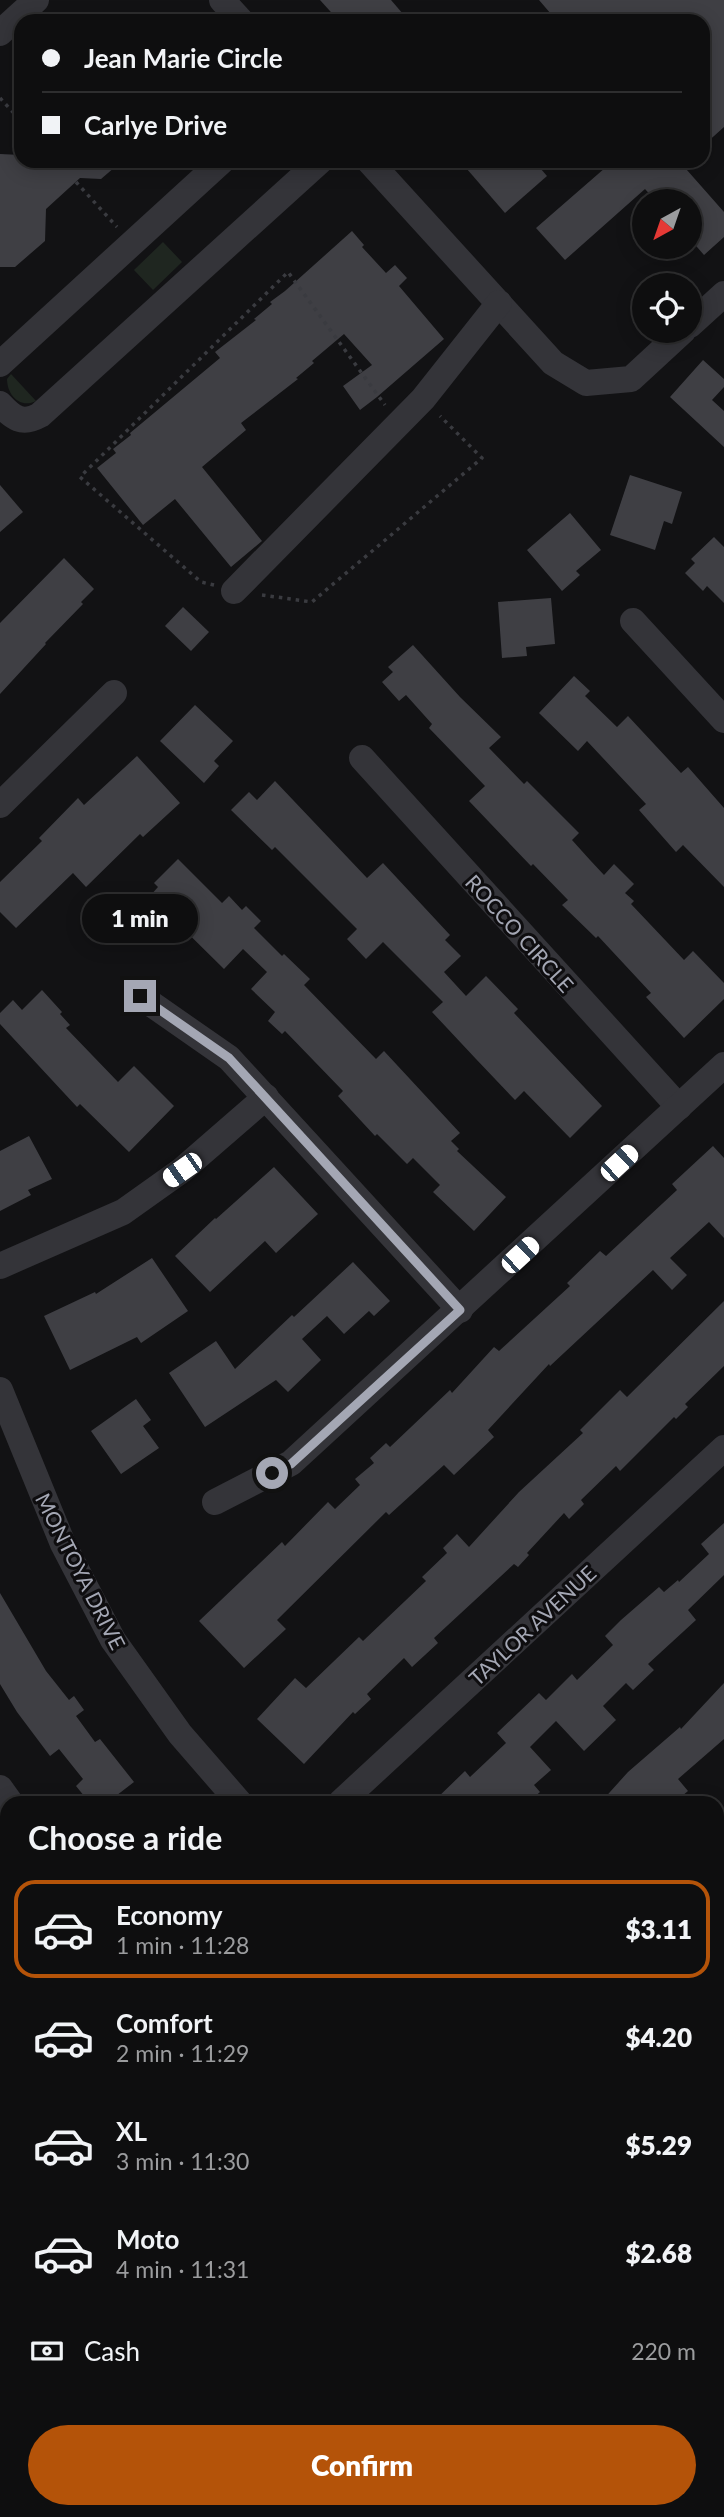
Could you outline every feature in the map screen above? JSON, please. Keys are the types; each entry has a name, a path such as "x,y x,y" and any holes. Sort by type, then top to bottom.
{"street":[{"path":"21,14 36,0"},
{"path":"222,0 235,14"},
{"path":"0,33 14,20"},
{"path":"0,364 214,168"},
{"path":"0,404 9,414 23,420 30,421 40,415 312,168"},
{"path":"375,168 553,363 586,383 631,379 670,343"},
{"path":"702,314 724,294"},
{"path":"233,591 423,399 499,303"},
{"path":"634,621 724,720"},
{"path":"0,805 114,692"},
{"name":"ROCCO CIRCLE","path":"362,758 679,1107"},
{"path":"140,996 229,1058 460,1310"},
{"path":"215,1503 291,1464 724,1065"},
{"path":"0,1266 123,1212 182,1170 266,1097"},
{"name":"MONTOYA DRIVE","path":"0,1390 63,1544 113,1640 180,1734 234,1796"},
{"name":"TAYLOR AVENUE","path":"347,1796 724,1448"}],"path":[{"path":"0,98 14,113"},
{"path":"76,182 132,243"},
{"path":"399,424 288,272 80,477 201,582 233,591 312,602 482,458 423,399"}],"shaded area":[{"path":"163,242 182,262 153,290 134,270"},
{"path":"11,374 36,401 20,402 12,395 7,379"}],"building":[{"path":"320,0 391,0 403,14 333,14"},
{"path":"539,0 724,0 724,127 710,140 710,14 551,14"},
{"path":"0,154 14,155 14,168 114,168 101,179 80,178 46,209 45,241 15,267 0,267"},
{"path":"466,168 540,168 547,176 505,213"},
{"path":"605,168 685,168 724,212 724,237 704,255 702,189 632,189 632,201 565,260 536,228"},
{"path":"352,231 364,245 362,247 386,273 395,265 407,278 399,286 444,339 360,410 343,386 372,365 344,334 312,361 314,363 296,378 298,379 241,423 246,430 202,467 262,541 231,567 175,499 143,525 97,468 116,453 113,449 131,435 130,433 220,358 215,352 256,320 254,319 272,304 270,302"},
{"path":"703,360 724,379 724,387 712,400 724,411 724,447 670,397"},
{"path":"630,475 682,492 672,524 664,521 655,550 610,535"},
{"path":"0,485 23,512 0,532"},
{"path":"570,513 601,550 576,571 580,575 562,591 527,550"},
{"path":"714,537 724,547 724,603 707,586 703,591 685,573 695,563 691,559"},
{"path":"64,558 94,589 0,694 0,623"},
{"path":"551,598 555,644 526,647 527,656 502,658 498,602"},
{"path":"183,607 209,632 191,651 165,626"},
{"path":"413,645 501,737 489,748 524,784 527,781 579,833 572,840 590,860 604,875 614,864 634,884 625,893 634,901 631,904 684,960 693,951 724,983 724,999 684,1038 646,997 651,993 598,936 596,938 562,905 568,900 533,864 531,866 469,801 485,786 429,728 432,724 406,695 399,701 382,682 393,672 388,667"},
{"path":"574,676 590,691 585,696 617,727 628,716 681,773 688,767 724,808 724,887 683,845 676,852 639,810 646,804 587,741 578,751 539,713"},
{"path":"195,705 233,741 214,761 219,766 204,783 160,741"},
{"path":"137,756 180,803 143,837 140,834 86,887 73,873 16,928 0,912 0,882 42,841 39,838 78,798 84,805"},
{"path":"275,781 367,878 383,863 450,935 445,940 461,956 444,972 466,996 486,976 518,1009 514,1013 602,1106 570,1138 524,1091 515,1100 432,1012 443,1002 383,942 366,959 347,939 357,929 275,847 272,850 231,810 249,792 257,800"},
{"path":"178,859 222,903 229,896 242,910 246,906 261,921 254,928 310,979 304,985 376,1059 384,1051 460,1133 451,1141 459,1149 457,1151 506,1197 474,1231 433,1192 440,1185 413,1158 407,1164 377,1134 375,1136 338,1096 343,1091 285,1031 282,1034 268,1021 275,1012 251,989 267,972 243,949 224,969 150,896 158,887 154,883"},
{"path":"42,990 62,1012 60,1014 70,1025 66,1028 118,1082 134,1066 174,1106 129,1152 80,1104 77,1107 0,1024 0,1013 13,1000 22,1010"},
{"path":"29,1136 52,1179 28,1190 31,1195 0,1211 0,1151"},
{"path":"713,1146 724,1158 724,1238 709,1222 670,1258 687,1275 672,1290 653,1270 550,1366 549,1364 488,1430 494,1437 454,1475 444,1465 389,1515 386,1512 277,1620 286,1629 244,1668 199,1621 282,1542 285,1546 328,1502 335,1509 360,1485 355,1479 374,1463 370,1458 386,1443 390,1447 450,1390 452,1393 494,1347 499,1351 570,1286 567,1283 600,1251 606,1256 677,1190 672,1184"},
{"path":"274,1167 318,1214 276,1253 265,1241 210,1292 175,1256"},
{"path":"152,1258 188,1311 141,1343 137,1337 70,1370 44,1316 95,1292 96,1294"},
{"path":"353,1262 390,1301 374,1316 369,1311 344,1334 327,1316 302,1339 321,1360 288,1392 276,1380 205,1427 169,1373 216,1341 235,1369"},
{"path":"724,1301 724,1366 685,1404 688,1407 676,1419 674,1417 620,1471 616,1466 581,1500 584,1504 569,1519 564,1513 527,1553 529,1555 518,1567 514,1564 434,1638 438,1643 412,1667 404,1658 367,1694 371,1699 355,1714 353,1712 304,1764 257,1719 295,1678 306,1688 359,1637 363,1641 426,1581 422,1577 447,1553 443,1548 457,1534 469,1547 519,1492 583,1433 580,1430 620,1390 627,1397"},
{"path":"136,1399 151,1420 143,1426 159,1448 121,1474 91,1431"},
{"path":"724,1523 724,1575 688,1610 696,1620 648,1664 654,1670 633,1690 626,1683 603,1706 616,1720 584,1751 556,1721 530,1747 551,1770 534,1785 540,1792 536,1796 439,1796 465,1771 470,1777 506,1743 497,1733 539,1693 546,1700 572,1674 577,1680 613,1645 605,1636 621,1620 659,1587 664,1592 678,1580 679,1582 709,1554 701,1544"},
{"path":"0,1593 46,1671 69,1700 74,1696 84,1710 76,1716 95,1742 100,1739 134,1782 116,1796 84,1796 76,1786 83,1779 59,1749 50,1756 0,1684"},
{"path":"724,1683 724,1739 678,1779 688,1791 682,1796 606,1796 628,1772 680,1727 681,1729"}],"route":[{"path":"140,996 229,1058 460,1310 291,1464 272,1473"}]}
